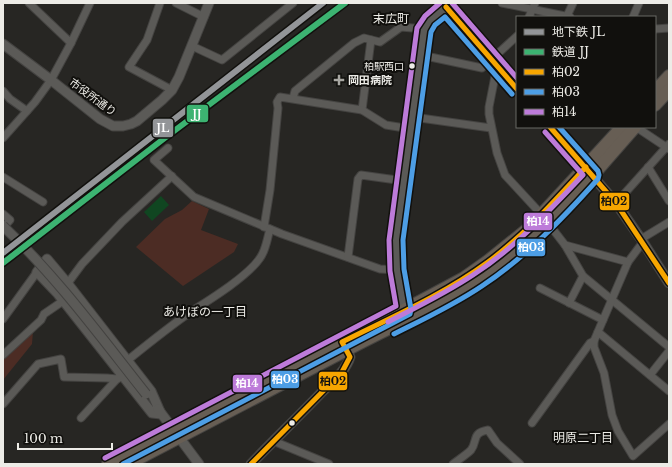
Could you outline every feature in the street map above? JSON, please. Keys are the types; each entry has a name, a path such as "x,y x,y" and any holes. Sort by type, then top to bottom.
{"highway":[{"path":"656,90 669,76"},
{"path":"656,104 669,90"},
{"path":"589,171 621,128"},
{"path":"128,464 177,434 406,315 464,278 545,219 589,171 635,128"},
{"path":"108,464 177,434"}],"street":[{"path":"29,3 71,42"},
{"path":"3,138 27,111 51,80 90,3"},
{"path":"160,3 147,40 129,67 172,90"},
{"path":"176,3 204,17"},
{"name":"市役所通り","path":"3,44 51,80 100,120 113,126 123,126 136,121 172,90 179,77 209,3"},
{"path":"192,46 222,60 293,3"},
{"path":"502,3 534,6 566,16"},
{"path":"569,16 573,3"},
{"path":"633,16 639,3"},
{"path":"406,315 397,270 396,240 412,129 424,29 430,20 448,5 494,63 516,88"},
{"path":"529,16 534,6"},
{"path":"293,98 295,91 354,43 364,38 380,42 401,27 424,29"},
{"path":"656,29 669,28"},
{"path":"421,55 482,68 494,63 516,37"},
{"path":"362,110 371,40"},
{"path":"494,63 489,107 491,128 497,153 505,175 545,219 566,245 583,276 669,347"},
{"path":"3,91 10,99 27,111"},
{"path":"128,360 170,327 250,269 260,259 264,252 267,228 278,108 277,102 280,97 362,110 386,125 412,129"},
{"path":"413,117 491,128"},
{"path":"551,128 616,203 669,283"},
{"path":"616,203 668,147 638,128"},
{"path":"168,148 151,158 194,196 267,228 380,268 397,270"},
{"path":"648,167 669,201"},
{"path":"348,257 358,179 360,175 404,180"},
{"path":"3,354 41,320 44,314 60,298 82,264 122,222 172,176"},
{"path":"3,178 43,202"},
{"path":"3,214 10,220 3,227 31,254 68,294 200,464"},
{"path":"669,222 642,241 628,262 594,341 594,347 604,373 612,415 618,431 633,456 669,424"},
{"path":"566,245 628,262"},
{"path":"3,319 47,259 152,391 161,414"},
{"path":"37,272 60,298 120,378 152,413 161,414"},
{"path":"569,303 583,276"},
{"path":"540,288 603,320"},
{"path":"598,332 669,391"},
{"path":"532,423 590,343 594,341"},
{"path":"251,464 338,375 350,356 345,346"},
{"path":"650,375 669,351"},
{"path":"3,404 38,364 62,359 64,377 120,378"},
{"path":"81,418 120,378"},
{"path":"453,464 471,449 475,437 482,431 488,430 497,443 520,464"},
{"path":"276,439 278,443 329,464"}],"shaded area":[{"path":"161,196 169,205 152,221 144,212"},
{"path":"192,201 209,209 201,230 238,244 234,252 183,286 136,247 165,219 182,210"},
{"path":"33,331 32,344 3,380 3,359"}],"metro line":[{"name":"JL","path":"3,253 323,3"}],"rail line":[{"name":"JJ","path":"3,263 166,137 345,3"}],"transit line":[{"name":"柏14","path":"105,458 396,306 390,271 389,240 417,28 425,16 440,3"},
{"name":"柏14","path":"452,3 516,77"},
{"name":"柏02","path":"446,7 516,88"},
{"name":"柏03","path":"123,464 410,314 411,309 404,269 403,240 431,32 435,25 445,17 512,94"},
{"name":"柏02","path":"551,128 616,203 669,283"},
{"name":"柏03","path":"394,334 439,312 461,299 514,263 529,250 598,179 598,171 560,128"},
{"name":"柏14","path":"388,322 452,288 503,253 531,228 583,175 545,132"},
{"name":"柏02","path":"251,464 342,372 350,357 342,342 453,285 502,252 527,229 586,167"}],"place":[{"name":"柏駅西口","path":"412,66"},
{"name":"岡田病院","path":"339,80"}],"district":[{"name":"末広町","path":"391,19"},
{"name":"あけぼの一丁目","path":"205,312"},
{"name":"明原二丁目","path":"583,438"}]}
